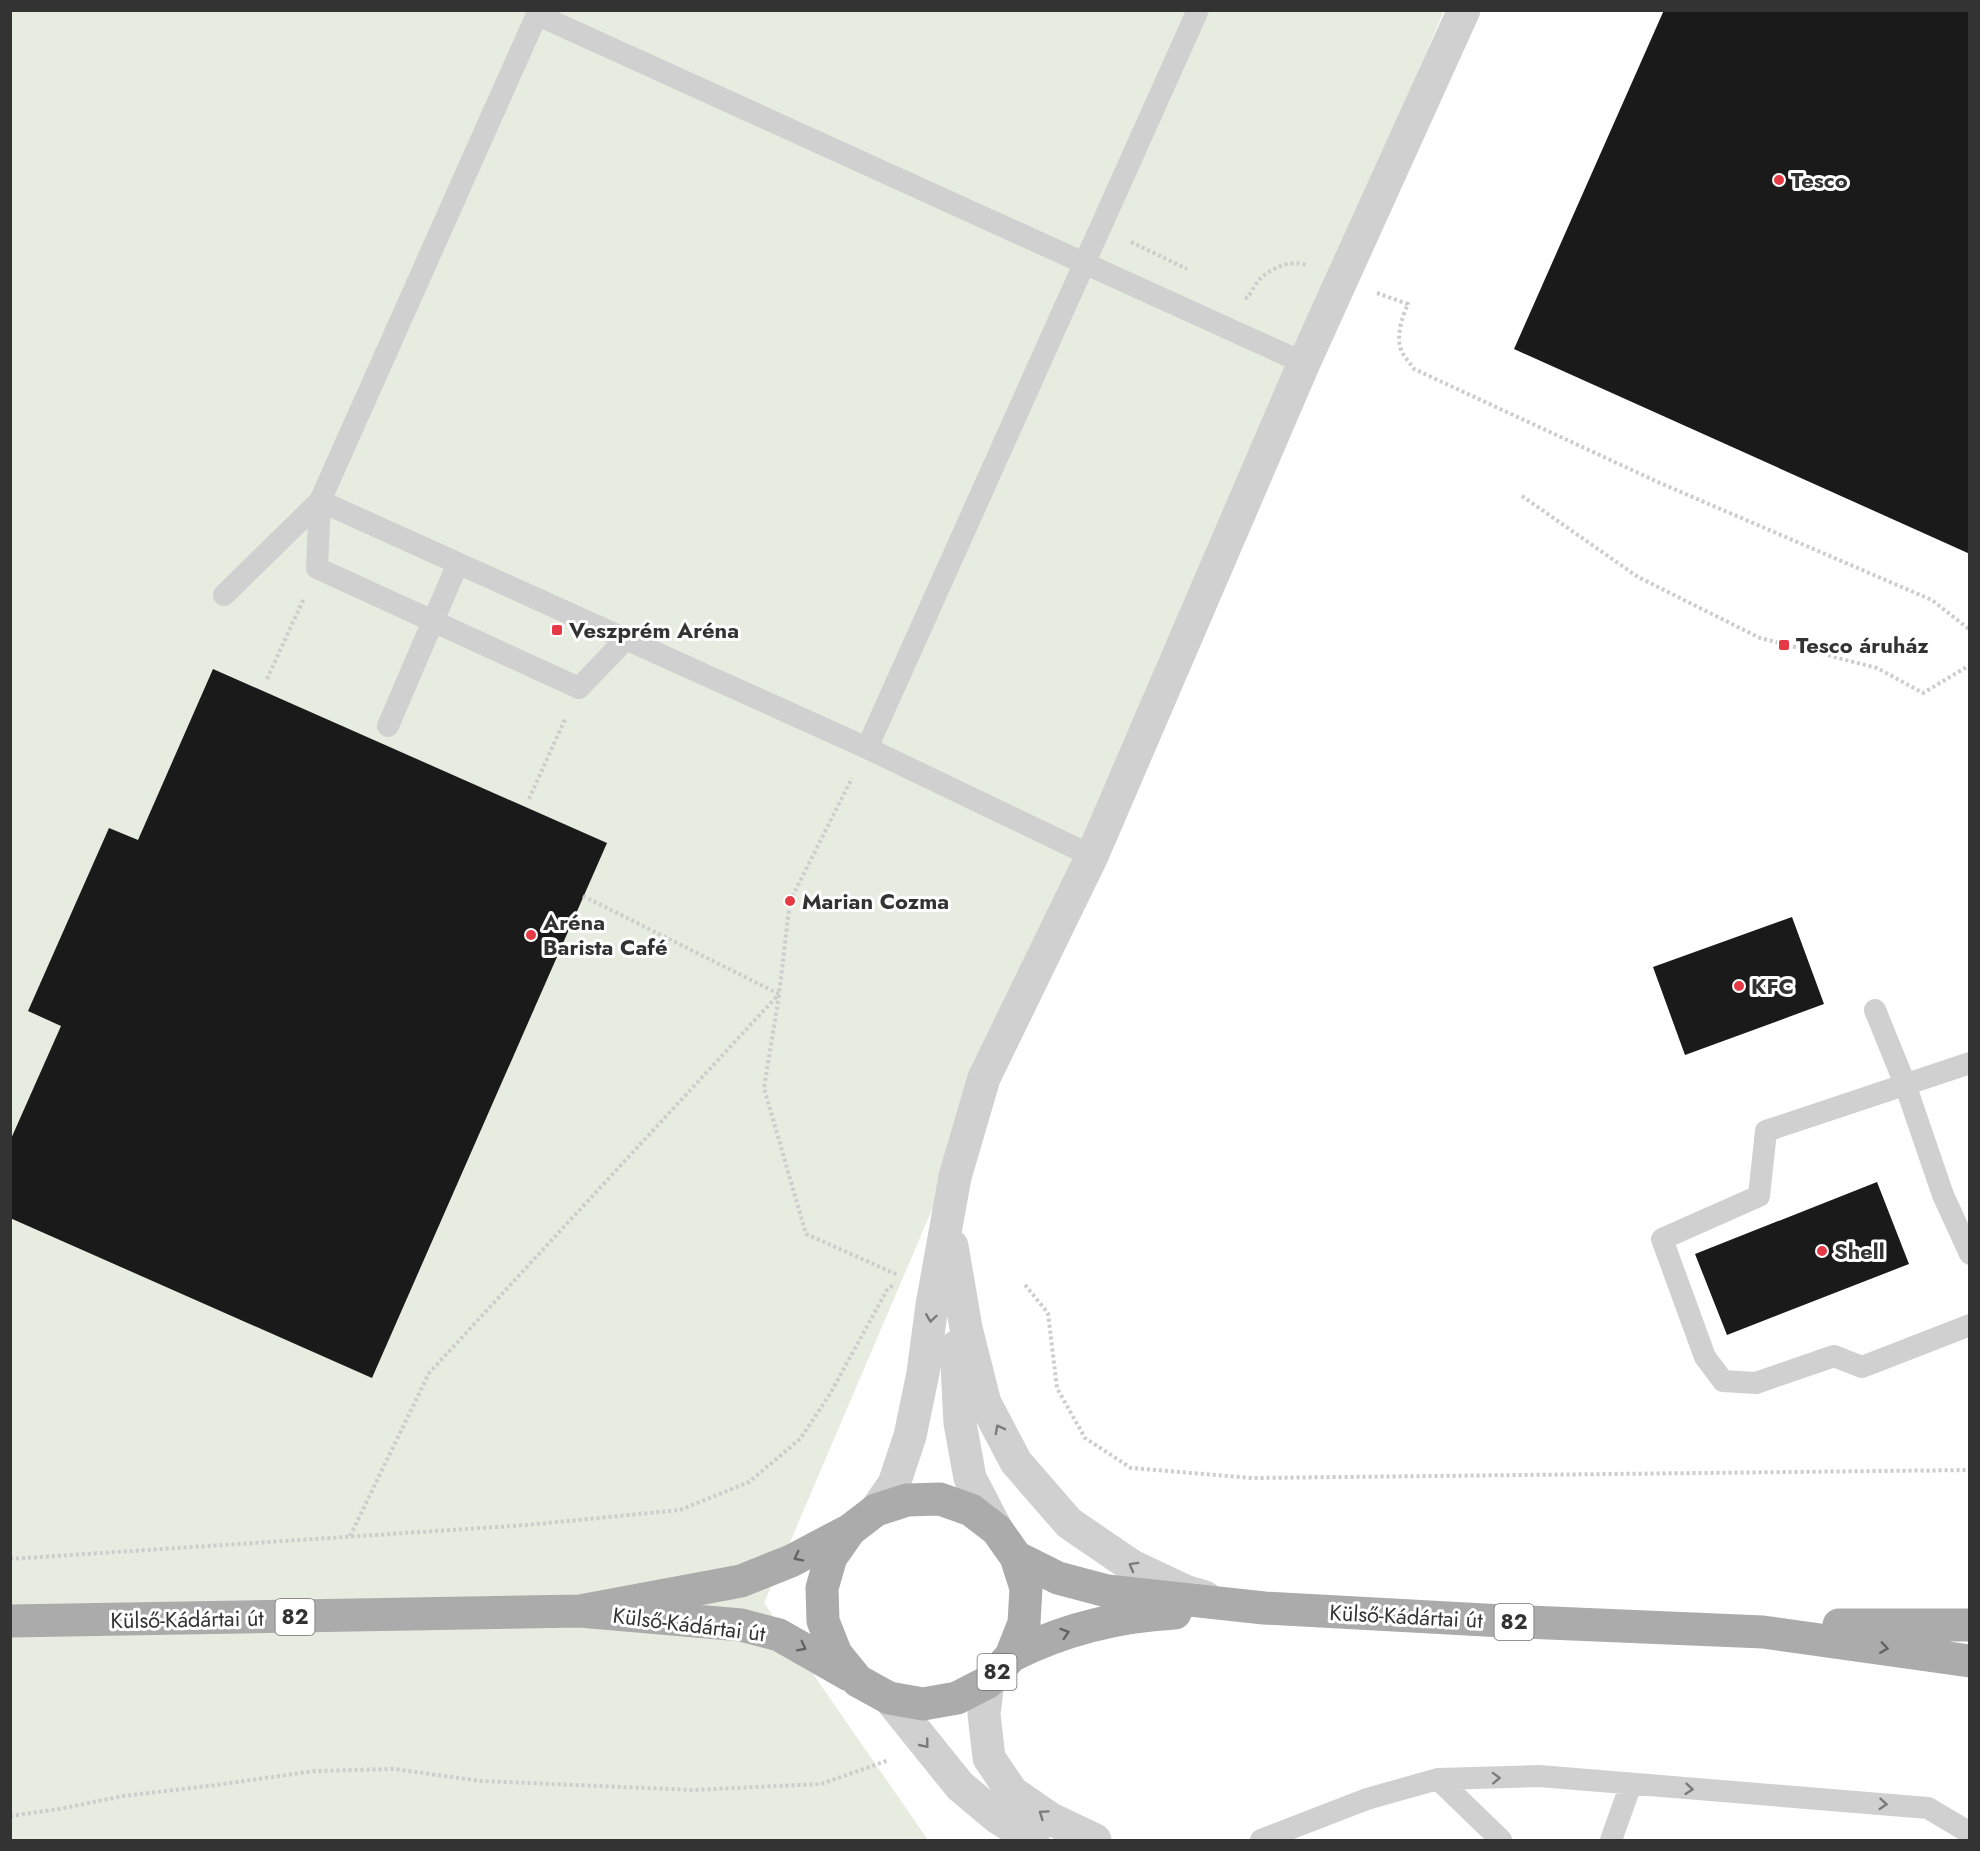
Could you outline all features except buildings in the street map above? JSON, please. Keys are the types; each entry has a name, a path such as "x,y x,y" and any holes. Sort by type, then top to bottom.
{"main road":[{"name":"Külső-Kádártai út","path":"10,1621 580,1611 750,1628 779,1635 889,1698 923,1704 957,1698 988,1682 1011,1656 1024,1623 1026,1588 1016,1557 997,1530 971,1510 940,1499 907,1500 876,1510 850,1530 792,1561 741,1581 580,1611"},
{"name":"Külső-Kádártai út","path":"850,1530 831,1557 822,1588 823,1621 836,1654 858,1681"},
{"name":"Külső-Kádártai út","path":"1016,1557 1058,1578 1107,1591 1264,1608 1763,1632"},
{"name":"Külső-Kádártai út","path":"1011,1656 1039,1642 1074,1630 1145,1614 1264,1608"},
{"name":"82","path":"1763,1632 1808,1625 1970,1625"},
{"name":"82","path":"1763,1632 1970,1660"}],"street":[{"path":"876,1510 894,1484 910,1437 923,1373 932,1305 955,1177 984,1078 1092,856 1304,363 1464,10"},
{"path":"955,1177 952,1246 960,1422 970,1478 997,1530"},
{"path":"952,1246 966,1328 985,1403 1016,1462 1069,1523 1131,1566 1185,1591 1226,1604"},
{"path":"988,1682 984,1714 989,1758 1012,1792 1051,1819 1095,1840"},
{"path":"889,1698 960,1786 998,1817 1033,1840"}],"lane":[{"path":"867,748 1198,10"},
{"path":"626,639 579,688 317,568 320,501 538,13 1304,363"},
{"path":"320,501 867,748 1092,856"},
{"path":"224,595 320,501"},
{"path":"388,726 458,562"},
{"path":"1875,1010 1905,1084 1943,1195 1970,1254"},
{"path":"1970,1063 1766,1131 1759,1196 1662,1239 1705,1357 1723,1381 1756,1383 1834,1356 1862,1367 1970,1325"},
{"path":"1261,1840 1367,1799 1438,1779 1539,1776 1928,1808 1970,1833"},
{"path":"1438,1779 1501,1840"},
{"path":"1611,1840 1630,1784"}],"path":[{"path":"1100,227 1195,273"},
{"path":"1237,293 1247,298 1258,281 1276,268 1297,262 1408,304 1402,316 1399,337 1401,351 1414,369 1660,483 1932,600 1970,630"},
{"path":"1522,496 1638,577 1760,638 1877,668 1923,693 1970,665"},
{"path":"267,679 317,568"},
{"path":"529,798 579,688"},
{"path":"10,1559 527,1525 680,1510 749,1482 800,1439 830,1394 887,1290 901,1276 806,1234 764,1088 779,994 790,902 867,748"},
{"path":"584,896 779,994"},
{"path":"350,1536 429,1373 779,994"},
{"path":"1025,1285 1048,1313 1057,1388 1085,1438 1131,1468 1252,1478 1970,1470"},
{"path":"10,1816 123,1796 315,1771 394,1769 481,1781 693,1790 821,1784 927,1747"}],"shaded area":[{"path":"10,11 1444,11 764,1603 928,1840 11,1840"}],"place":[{"name":"Tesco","path":"1779,180"},
{"name":"Veszprém Aréna","path":"557,630"},
{"name":"Tesco áruház","path":"1784,645"},
{"name":"Marian Cozma","path":"790,901"},
{"name":"Aréna Barista Café","path":"531,935"},
{"name":"KFC","path":"1739,986"},
{"name":"Shell","path":"1822,1251"}]}
